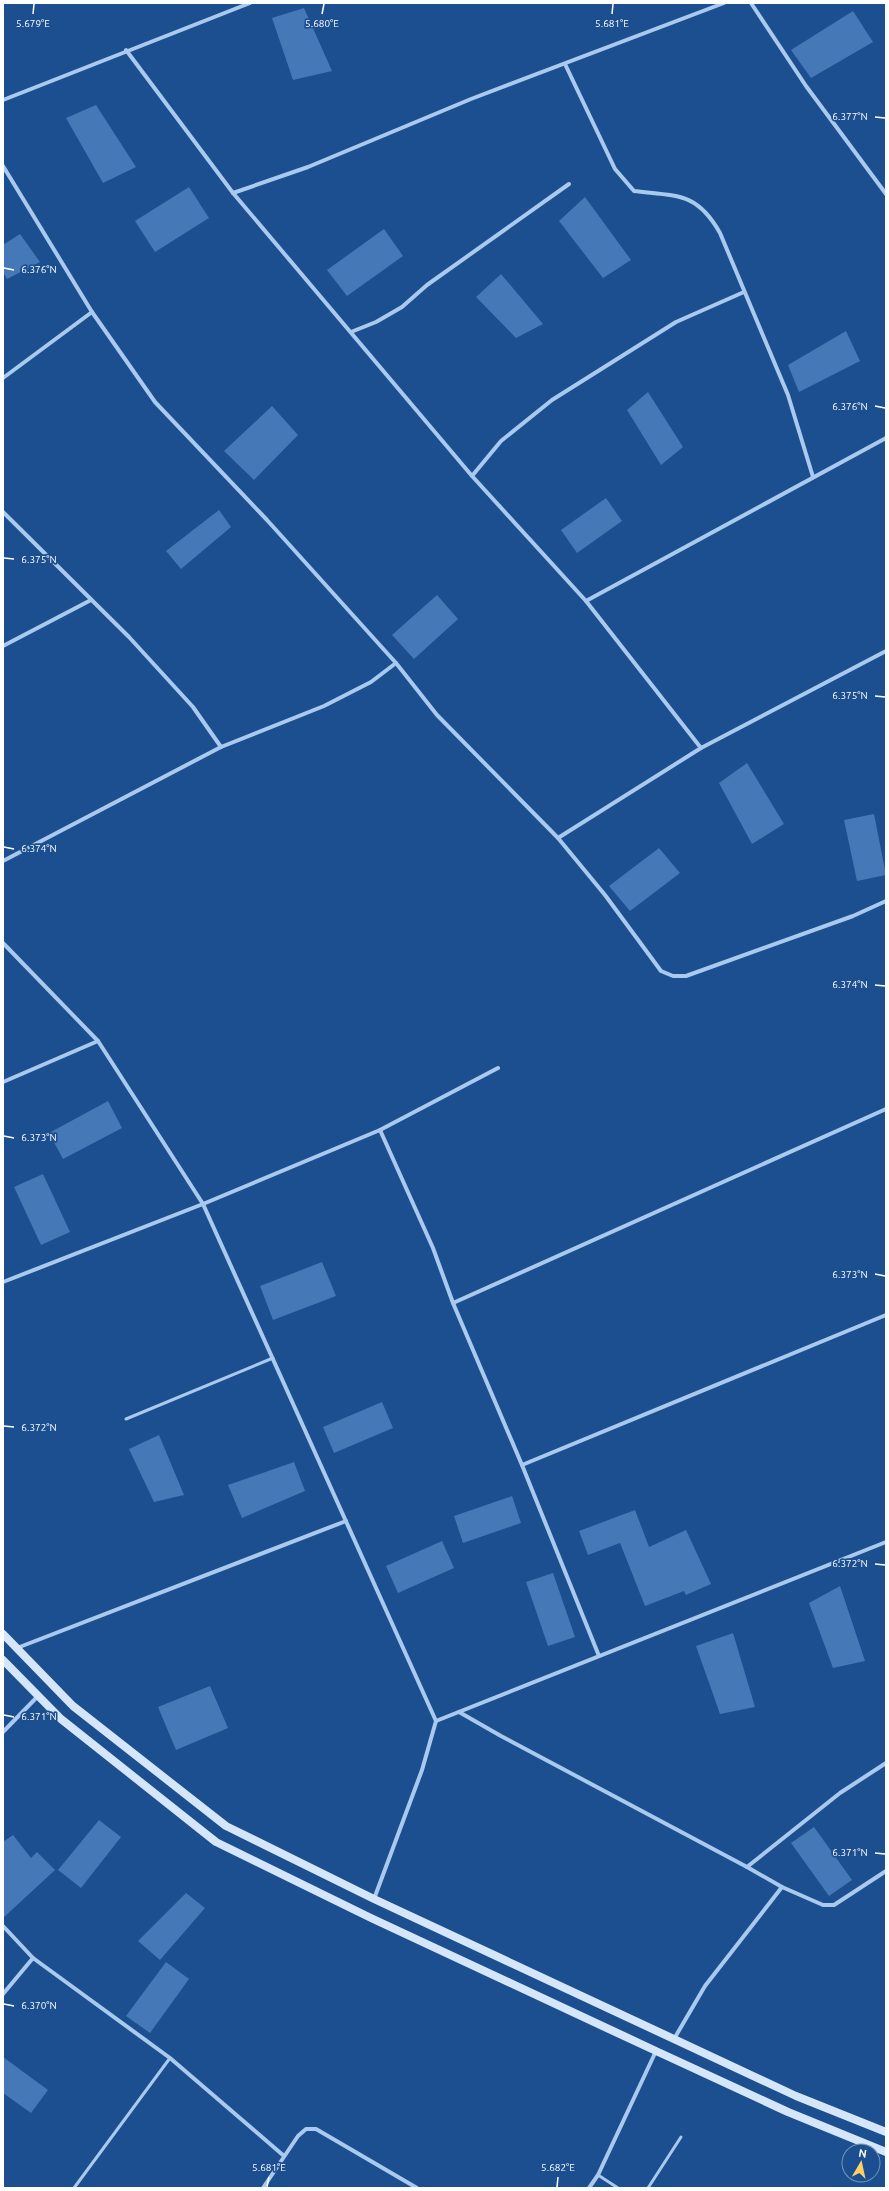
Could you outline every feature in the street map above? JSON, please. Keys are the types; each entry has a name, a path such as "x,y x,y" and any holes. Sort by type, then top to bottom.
{"street":[{"path":"3,100 126,50 250,3"},
{"path":"233,193 308,167 471,99 724,3"},
{"path":"751,3 806,86 886,194"},
{"path":"126,50 233,193 472,476 586,601 701,748"},
{"path":"565,64 615,169 634,191 672,195 697,204 710,216 720,233 788,395 813,477"},
{"path":"3,166 92,312 155,402 267,520 396,663 438,715 558,838 605,895 661,971 673,976 686,976 852,916 886,900"},
{"path":"351,332 376,322 402,307 427,286 569,184"},
{"path":"472,476 501,441 552,400 676,322 744,292"},
{"path":"3,378 92,312"},
{"path":"586,601 886,438"},
{"path":"3,512 91,600 193,707 221,747"},
{"path":"3,646 91,600"},
{"path":"558,838 701,748 886,651"},
{"path":"3,861 221,747 324,706 371,682 396,663"},
{"path":"3,943 98,1041 203,1204 436,1721 422,1770 374,1899"},
{"path":"3,1082 98,1041"},
{"path":"3,1282 203,1204 380,1130 498,1068"},
{"path":"453,1303 886,1109"},
{"path":"380,1130 433,1248 453,1303 522,1465 599,1656"},
{"path":"522,1465 886,1316"},
{"path":"16,1648 346,1521"},
{"path":"436,1721 886,1542"},
{"path":"3,1634 73,1706 226,1826 374,1899 796,2096 885,2129"},
{"path":"3,1660 61,1719 216,1842 371,1918 656,2051 788,2112 886,2152"},
{"path":"3,1732 38,1696"},
{"path":"459,1712 747,1866 782,1887 823,1905 834,1905 886,1871"},
{"path":"747,1866 840,1793 886,1763"},
{"path":"674,2039 705,1986 782,1887"},
{"path":"3,1926 33,1958 170,2058 284,2156"},
{"path":"3,1994 33,1958"},
{"path":"589,2188 598,2175 656,2051"},
{"path":"263,2188 298,2136 306,2129 316,2129 417,2188"}],"lane":[{"path":"126,1419 272,1358"},
{"path":"74,2188 170,2058"},
{"path":"648,2188 681,2137"},
{"path":"598,2175 618,2188"}],"building":[{"path":"304,8 332,71 293,80 272,18"},
{"path":"853,11 873,42 811,78 791,50"},
{"path":"96,105 136,167 103,183 66,118"},
{"path":"189,187 209,218 155,252 135,221"},
{"path":"585,197 631,260 603,278 559,221"},
{"path":"384,229 403,256 347,296 327,270"},
{"path":"20,234 40,262 7,279 3,272 3,245"},
{"path":"501,274 543,324 516,338 476,297"},
{"path":"846,331 860,361 799,392 788,365"},
{"path":"648,392 683,447 661,465 627,410"},
{"path":"272,406 298,435 254,480 224,451"},
{"path":"606,498 622,521 577,553 561,530"},
{"path":"219,510 231,527 181,569 166,551"},
{"path":"437,595 458,619 414,659 392,635"},
{"path":"747,763 784,824 752,844 719,783"},
{"path":"874,814 886,875 857,881 844,820"},
{"path":"659,848 680,873 630,911 609,886"},
{"path":"108,1101 122,1128 63,1159 49,1133"},
{"path":"43,1174 70,1232 41,1245 14,1187"},
{"path":"322,1262 336,1296 273,1320 260,1286"},
{"path":"382,1402 393,1428 334,1453 323,1427"},
{"path":"159,1435 184,1495 154,1502 129,1449"},
{"path":"294,1462 305,1491 242,1518 228,1485"},
{"path":"512,1496 521,1523 463,1543 454,1516"},
{"path":"635,1510 649,1547 686,1530 711,1584 686,1595 684,1591 645,1606 620,1543 588,1555 579,1531"},
{"path":"442,1541 454,1568 398,1593 386,1566"},
{"path":"553,1573 575,1637 548,1646 526,1582"},
{"path":"840,1586 865,1661 833,1668 809,1603"},
{"path":"733,1633 755,1707 720,1714 696,1646"},
{"path":"210,1686 228,1728 176,1750 158,1707"},
{"path":"99,1820 121,1837 81,1888 58,1870"},
{"path":"814,1827 852,1880 829,1896 791,1843"},
{"path":"13,1835 31,1858 37,1852 55,1870 3,1918 3,1842"},
{"path":"186,1893 205,1908 160,1960 138,1941"},
{"path":"166,1962 189,1979 150,2033 126,2016"},
{"path":"3,2057 48,2090 31,2113 3,2093"}]}
